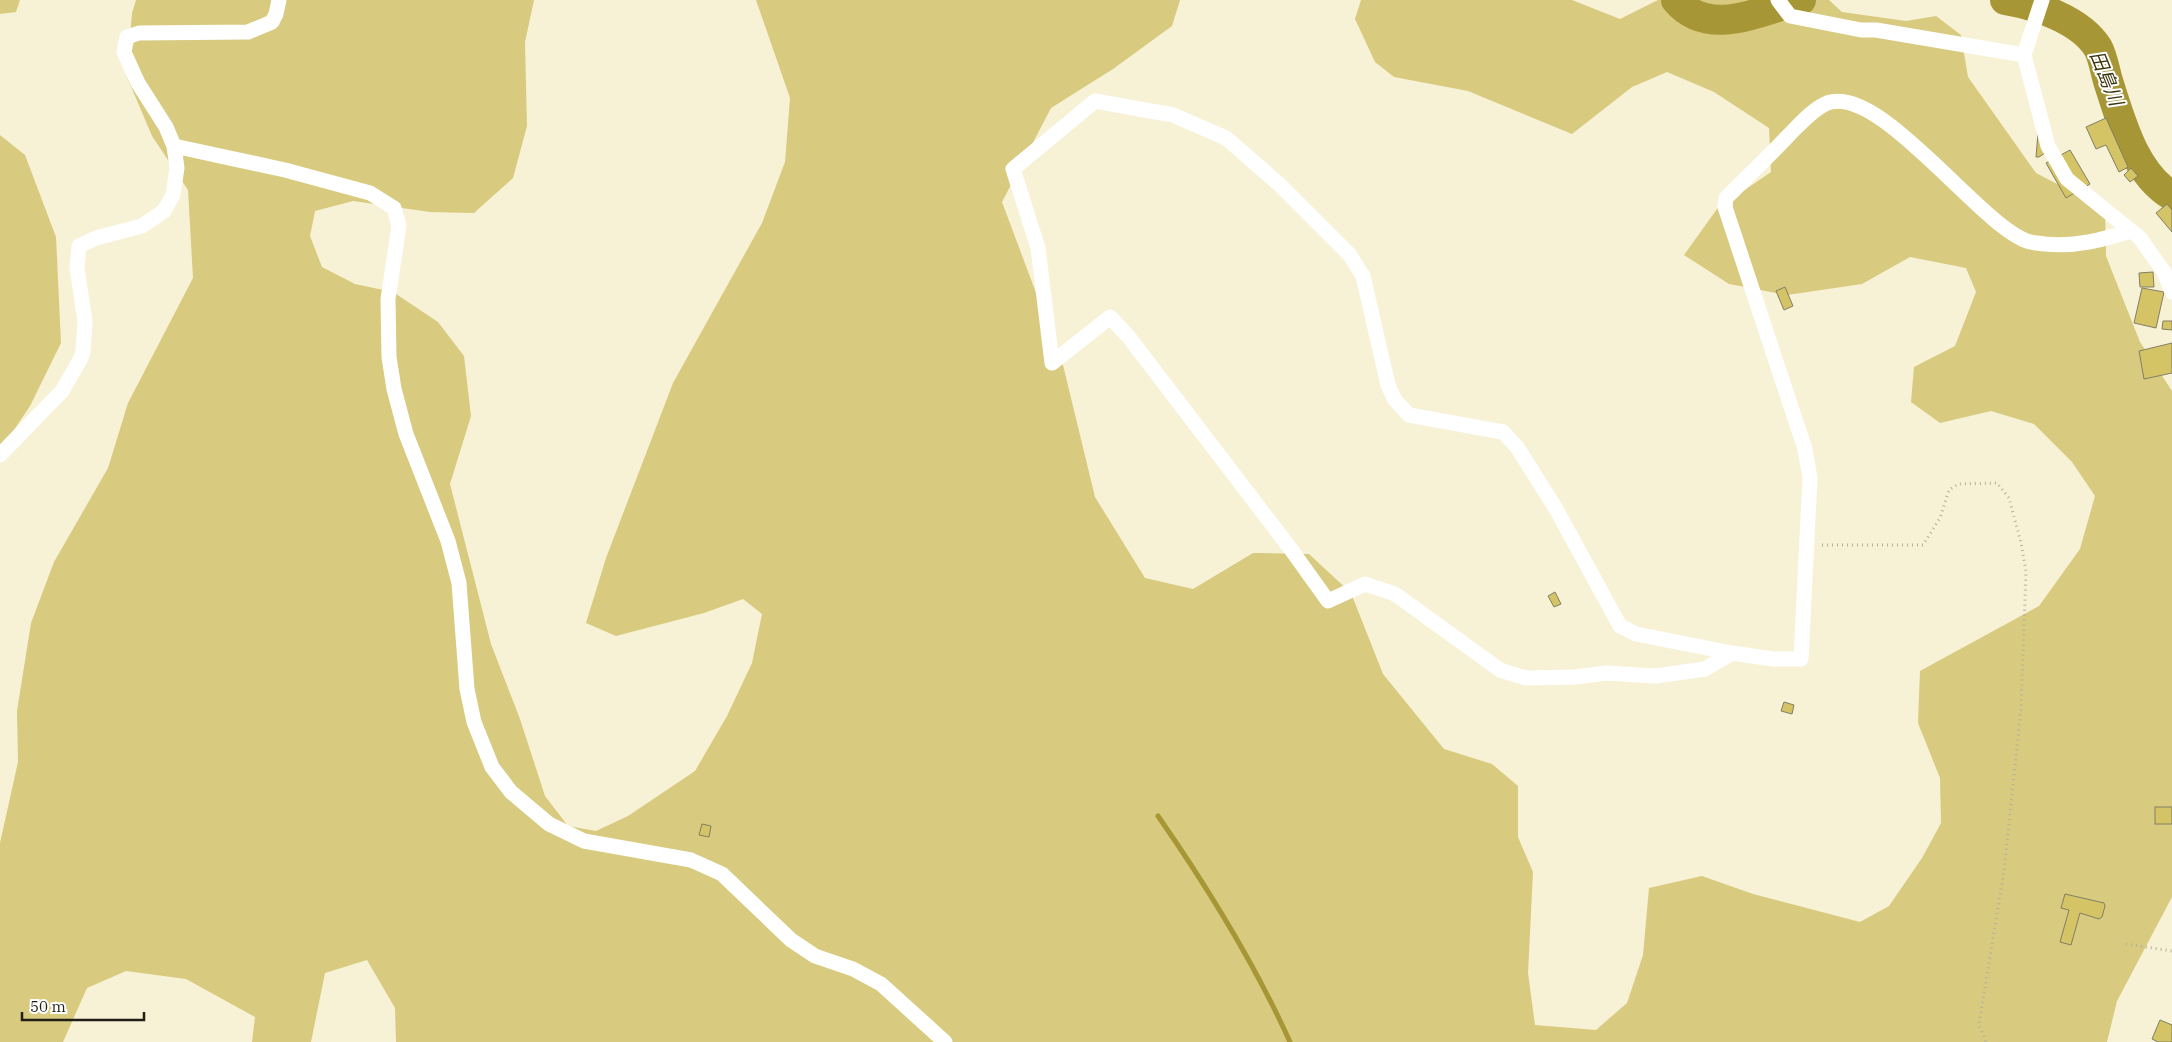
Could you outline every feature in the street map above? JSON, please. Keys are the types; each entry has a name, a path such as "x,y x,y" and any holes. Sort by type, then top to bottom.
{"street":[{"path":"0,455 62,391 80,360 83,352 85,321 77,268 79,246 96,238 142,226 164,211 173,195 177,168 174,146 166,127 138,83 124,52 127,38 139,34 248,32 272,22 276,14 278,0"},
{"path":"1778,0 1783,10 1790,16 1861,30 1876,30 2024,55"},
{"path":"2042,0 2024,55 2048,146 2067,179 2140,238 2164,272 2172,292"},
{"path":"1732,653 1704,668 1655,676 1607,673 1575,677 1526,678 1500,670 1395,594 1365,584 1328,601 1290,548 1128,336 1110,317 1052,363 1038,248 1013,169 1095,101 1174,115 1226,138 1280,185 1350,255 1363,276 1388,385 1395,400 1409,415 1503,432 1517,447 1556,509 1620,626 1636,634 1772,659 1801,659 1810,478 1805,449 1725,207 1726,198 1810,114 1826,103 1839,101 1858,106 1912,142 1976,205 2010,233 2028,242 2067,246 2131,231"},
{"path":"174,146 284,170 370,192 394,208 399,226 388,299 389,357 394,389 406,434 448,541 459,583 467,689 474,722 492,767 511,792 549,824 584,841 691,860 722,874 791,940 814,956 853,969 882,984 945,1042"}],"path":[{"path":"1806,544 1923,545 1940,518 1949,490 1958,484 1997,483 2009,498 2026,571 2022,709 2004,871 1979,1024 1986,1042"},
{"path":"2126,944 2172,951"}],"shaded area":[{"path":"0,0 20,0 16,12 0,14"},
{"path":"136,0 534,0 525,42 527,126 513,178 474,213 430,212 353,201 315,211 310,236 322,267 355,284 393,292 438,322 464,356 471,416 450,484 491,644 520,719 545,796 568,826 596,831 628,816 695,771 727,716 752,663 762,614 743,599 704,613 616,636 586,623 606,558 673,383 762,223 785,162 790,98 756,0 1180,0 1172,26 1113,69 1051,108 1002,202 1063,365 1095,497 1145,578 1193,589 1253,553 1309,554 1351,593 1383,674 1444,749 1492,764 1518,786 1518,837 1533,872 1528,973 1535,1025 1596,1030 1627,1003 1643,955 1649,888 1702,876 1753,894 1860,922 1889,906 1922,858 1941,823 1940,778 1918,723 1920,671 2039,606 2080,549 2095,496 2072,462 2034,424 1991,411 1940,423 1911,402 1914,367 1955,346 1976,292 1966,268 1910,257 1862,284 1787,295 1729,284 1684,255 1717,209 1771,172 1769,128 1714,92 1667,72 1632,87 1572,134 1468,91 1394,77 1375,62 1355,19 1361,0 1572,0 1620,19 1658,0 1829,0 1842,12 1906,21 1936,16 1961,35 1968,77 2036,173 2105,209 2106,256 2140,342 2172,391 2172,897 2117,1001 2107,1042 396,1042 395,1008 367,960 325,973 311,1042 252,1042 255,1017 186,979 126,971 87,988 63,1042 0,1042 0,843 18,762 17,711 31,623 54,562 108,468 128,403 193,278 188,190 152,136 127,77 132,13"},
{"path":"0,135 25,155 56,237 61,343 30,406 0,451"}],"building":[{"path":"2106,118 2128,167 2119,172 2106,145 2096,149 2086,127"},
{"path":"2038,133 2045,153 2036,157"},
{"path":"2070,150 2090,184 2066,198 2046,163"},
{"path":"2131,168 2138,176 2130,182 2124,175"},
{"path":"2167,204 2172,210 2172,232 2156,213"},
{"path":"2153,272 2154,287 2140,287 2139,273"},
{"path":"1785,287 1793,306 1784,310 1776,291"},
{"path":"2142,288 2164,292 2156,328 2134,323"},
{"path":"2163,321 2172,321 2172,330 2162,329"},
{"path":"2172,343 2172,373 2144,379 2139,351"},
{"path":"1555,592 1561,604 1554,607 1548,596"},
{"path":"1784,702 1794,705 1792,714 1781,711"},
{"path":"2155,807 2172,807 2172,824 2155,824"},
{"path":"702,824 711,826 709,837 699,835"},
{"path":"2065,894 2104,903 2105,906 2102,917 2099,919 2080,913 2071,945 2060,942 2069,910 2061,908"},
{"path":"2160,1020 2172,1025 2172,1042 2158,1042 2152,1039"}],"waterway":[{"name":"田島川","path":"1676,0 1689,12 1704,18 1720,20 1753,15 1801,0"},
{"name":"田島川","path":"2005,0 2057,15 2081,29 2090,38 2098,48 2118,113 2138,160 2159,186 2172,196"},
{"path":"2044,2 2054,13"},
{"path":"1158,816 1195,870 1246,954 1290,1042"}]}
